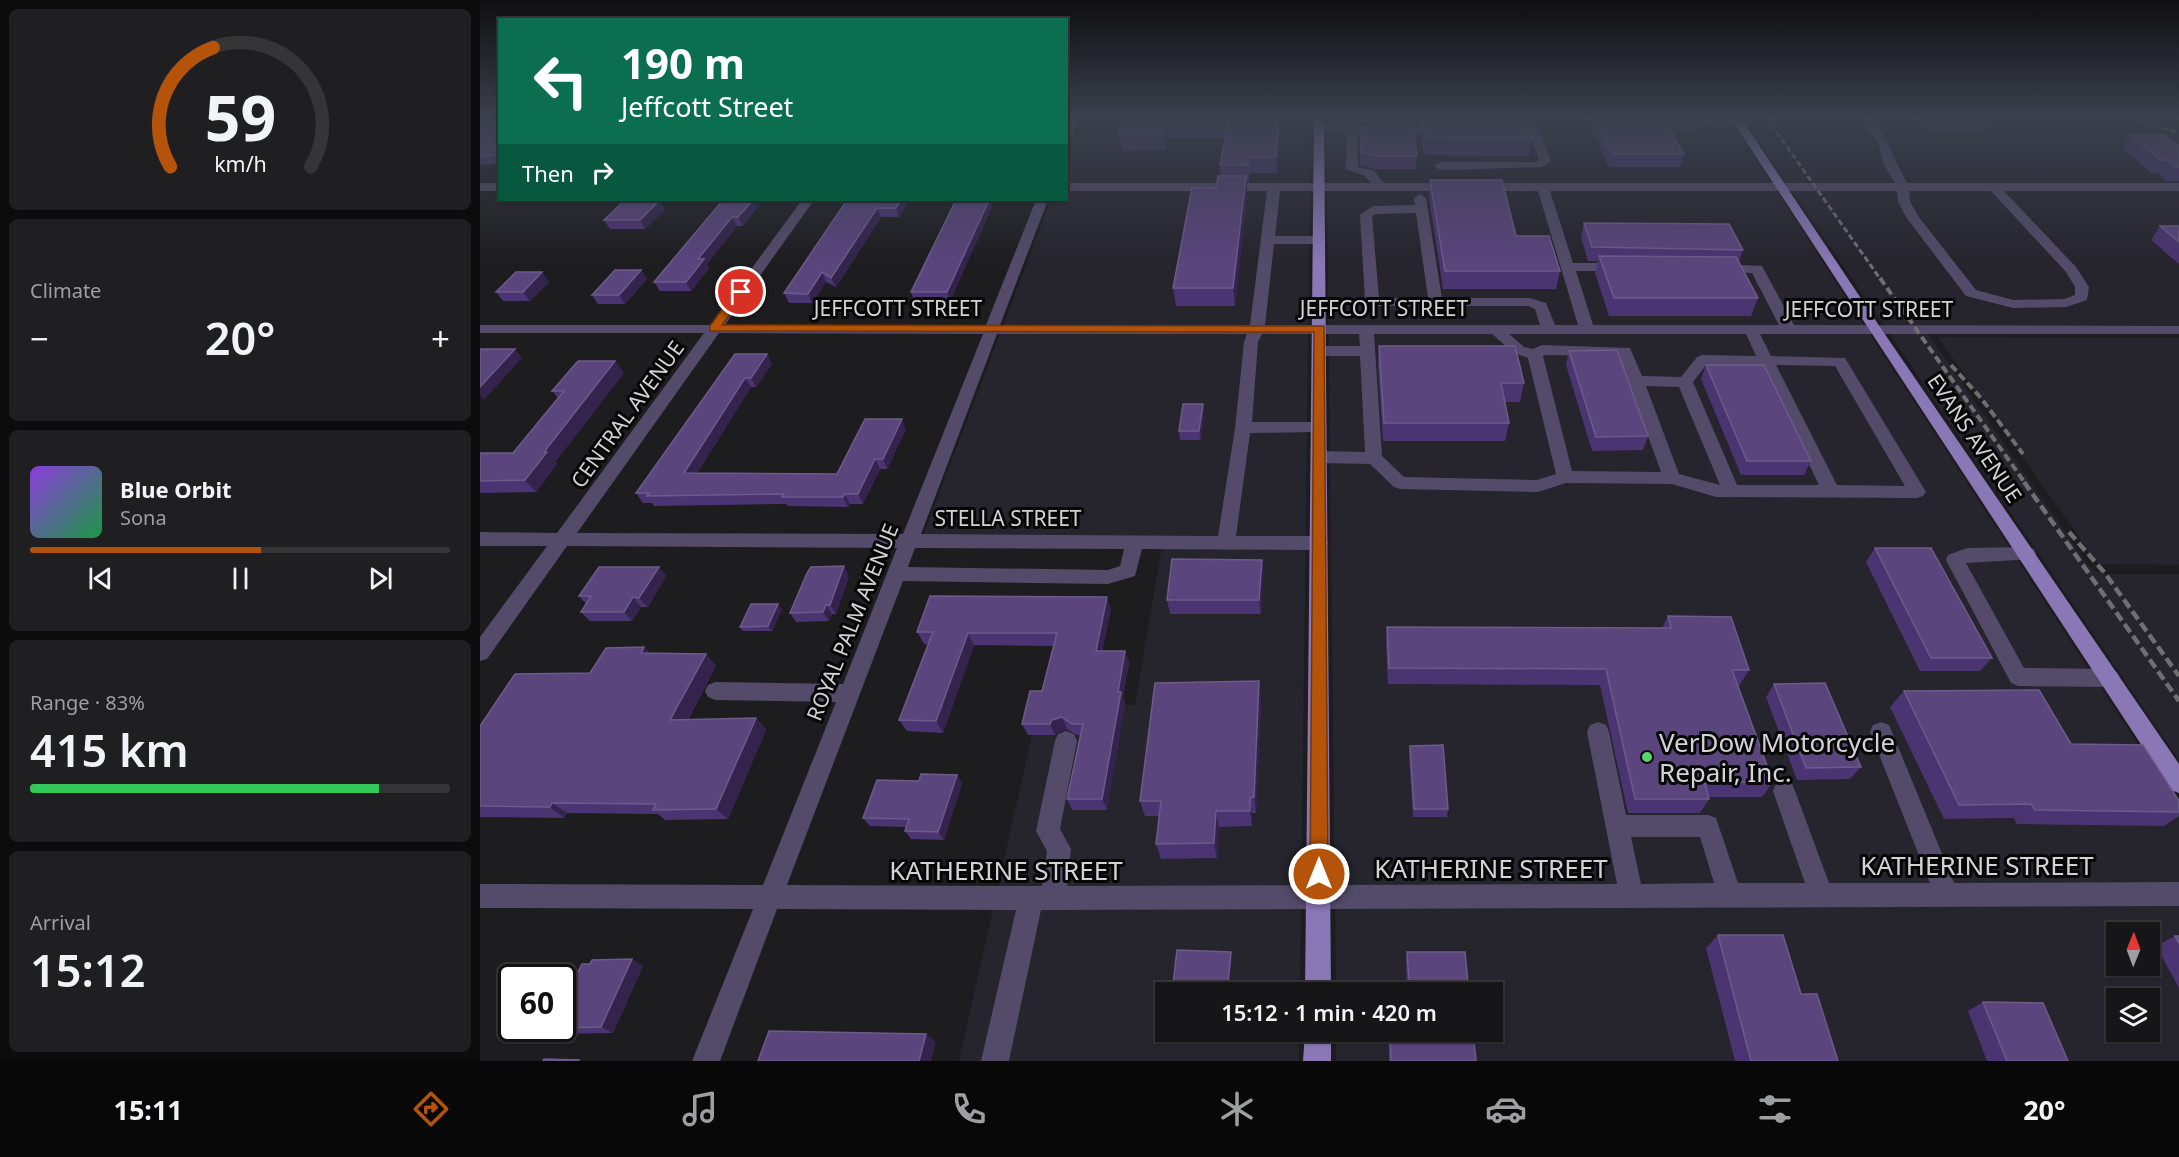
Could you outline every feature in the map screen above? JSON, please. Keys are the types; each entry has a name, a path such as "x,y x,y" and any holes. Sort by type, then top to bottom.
{"main road":[{"path":"1318,982 1320,167"},
{"name":"EVANS AVENUE","path":"1767,167 2179,783"},
{"path":"1317,1061 1318,1042"}],"street":[{"path":"1352,167 1369,173 1375,187 1373,210"},
{"path":"1539,167 1587,330"},
{"path":"1891,167 1903,187 1904,201 1912,217 1971,293 2013,303 2066,303 2082,297 2082,287 2071,270 1994,187"},
{"path":"480,187 498,187"},
{"path":"1068,187 2179,187"},
{"path":"1226,543 1243,428 1251,342 1257,329 1274,187"},
{"path":"1419,187 1440,329"},
{"name":"CENTRAL AVENUE","path":"480,653 807,201"},
{"name":"ROYAL PALM AVENUE","path":"706,1061 1042,201"},
{"path":"1422,210 1373,210 1366,215 1372,300 1379,302 1530,302 1541,306 1549,330"},
{"path":"1268,240 1320,240"},
{"path":"1568,267 1639,268"},
{"path":"1710,268 1757,269 1789,330"},
{"name":"JEFFCOTT STREET","path":"480,329 2179,330"},
{"path":"1366,329 1374,458 1400,483 1538,486 1565,477 1672,478 1716,491 1917,492 1840,361 1702,360 1685,382"},
{"path":"1496,330 1519,350 1535,355"},
{"path":"1751,330 1831,491"},
{"path":"1535,355 1542,350 1625,351 1672,478"},
{"path":"1320,351 1367,351"},
{"path":"1535,355 1565,477"},
{"path":"1636,381 1685,382"},
{"path":"1685,382 1731,491"},
{"path":"1243,428 1319,427"},
{"path":"1319,457 1374,458"},
{"name":"STELLA STREET","path":"480,539 1319,543"},
{"path":"897,574 1108,577 1128,571 1135,541"},
{"path":"2027,554 1967,555 1955,560 2018,677 2110,678"},
{"path":"715,691 850,693"},
{"path":"1598,732 1630,896"},
{"path":"1881,732 1947,894"},
{"path":"996,1061 1042,898 1059,849 1048,831 1066,741"},
{"path":"1784,791 1821,894"},
{"path":"1617,826 1708,826 1730,895"},
{"name":"KATHERINE STREET","path":"480,896 1319,898 2179,894"}],"shaded area":[{"path":"1068,167 1310,167 1300,982 1155,982 1155,1042 1299,1042 1299,1061 959,1061 1038,708 1135,705 1162,547 920,544 1051,201 1068,201"},
{"path":"1327,167 1760,167 2179,807 2179,1061 1336,1061 1336,1042 1503,1042 1503,982 1336,982"},
{"path":"1776,167 2179,167 2179,333 1930,333 1929,335 2087,564 2097,572 2104,574 2179,574 2179,760"},
{"path":"1938,337 2179,338 2179,565 2098,564"}],"building":[{"path":"1218,176 1246,176 1233,288 1173,288 1192,188 1216,188"},
{"path":"1430,180 1502,180 1516,236 1549,236 1560,271 1445,271"},
{"path":"624,201 659,201 640,220 604,220"},
{"path":"722,201 752,201 738,217 732,217 698,259 704,259 686,282 654,282"},
{"path":"846,201 900,201 896,208 877,208 831,278 822,272 808,294 784,293"},
{"path":"956,201 989,201 947,292 911,292"},
{"path":"1584,223 1729,224 1743,250 1592,247"},
{"path":"2160,226 2179,226 2179,242"},
{"path":"1599,256 1736,257 1758,298 1614,298"},
{"path":"615,270 641,270 619,295 592,295"},
{"path":"516,272 542,272 523,292 496,292"},
{"path":"1379,346 1515,346 1524,383 1501,383 1509,423 1384,423"},
{"path":"480,349 515,349 480,387"},
{"path":"1617,350 1648,436 1596,437 1569,351"},
{"path":"735,354 767,354 751,378 745,378 684,473 837,474 865,419 902,419 883,459 875,459 858,494 845,494 843,497 782,497 784,494 647,496 649,493 636,493"},
{"path":"578,361 615,361 525,480 480,481 480,453 513,453 564,391 552,391"},
{"path":"1706,365 1764,365 1811,461 1747,461"},
{"path":"1183,404 1203,404 1199,431 1179,431"},
{"path":"1875,548 1931,548 1992,658 1931,658"},
{"path":"1172,559 1262,560 1259,600 1167,600"},
{"path":"844,566 830,605 826,605 823,612 790,613 811,567"},
{"path":"599,567 659,567 639,598 633,597 624,612 581,612 591,596 579,596"},
{"path":"930,596 1107,597 1096,651 1125,651 1118,692 1121,692 1102,799 1067,799 1083,724 1072,724 1062,717 1052,720 1050,724 1022,724 1030,691 1042,691 1057,633 968,633 936,721 899,720 933,632 917,632"},
{"path":"751,604 778,604 768,626 740,627"},
{"path":"1668,616 1731,617 1749,670 1732,670 1773,782 1705,783 1709,799 1635,799 1606,669 1389,668 1387,627 1671,628"},
{"path":"644,647 641,653 706,654 670,720 756,718 716,809 653,810 656,804 552,803 550,807 480,806 480,726 515,674 590,673 606,648"},
{"path":"1259,681 1254,797 1250,798 1250,811 1216,811 1214,843 1156,844 1161,801 1140,801 1155,683"},
{"path":"1825,683 1861,767 1806,768 1774,684"},
{"path":"2039,690 2071,744 2143,745 2179,801 2179,812 2035,810 2031,804 1959,805 1904,691"},
{"path":"1443,745 1448,809 1414,809 1410,746"},
{"path":"921,774 957,775 938,832 905,831 909,819 863,818 877,780 919,781"},
{"path":"1718,935 1783,935 1801,994 1817,994 1838,1061 1751,1061"},
{"path":"1177,950 1231,952 1228,982 1173,982"},
{"path":"1407,952 1465,952 1468,982 1409,982"},
{"path":"632,959 601,1027 576,1028 576,976 582,964 590,964 592,960"},
{"path":"1983,1002 2043,1003 2068,1061 2007,1061"},
{"path":"769,1031 926,1034 919,1061 758,1061"},
{"path":"1390,1042 1474,1042 1476,1061 1391,1061"},
{"path":"544,1059 579,1060 543,1061"}],"railway":[{"path":"1801,167 1881,280"},
{"path":"1880,278 2025,483"},
{"path":"1951,365 1981,398 2023,454"},
{"path":"2024,482 2179,701"},
{"path":"2069,532 2104,572 2179,676"}],"place":[{"name":"VerDow Motorcycle Repair, Inc.","path":"1647,757"}],"route":[{"path":"741,292 714,328 1152,330 1320,328 1319,874"}]}
